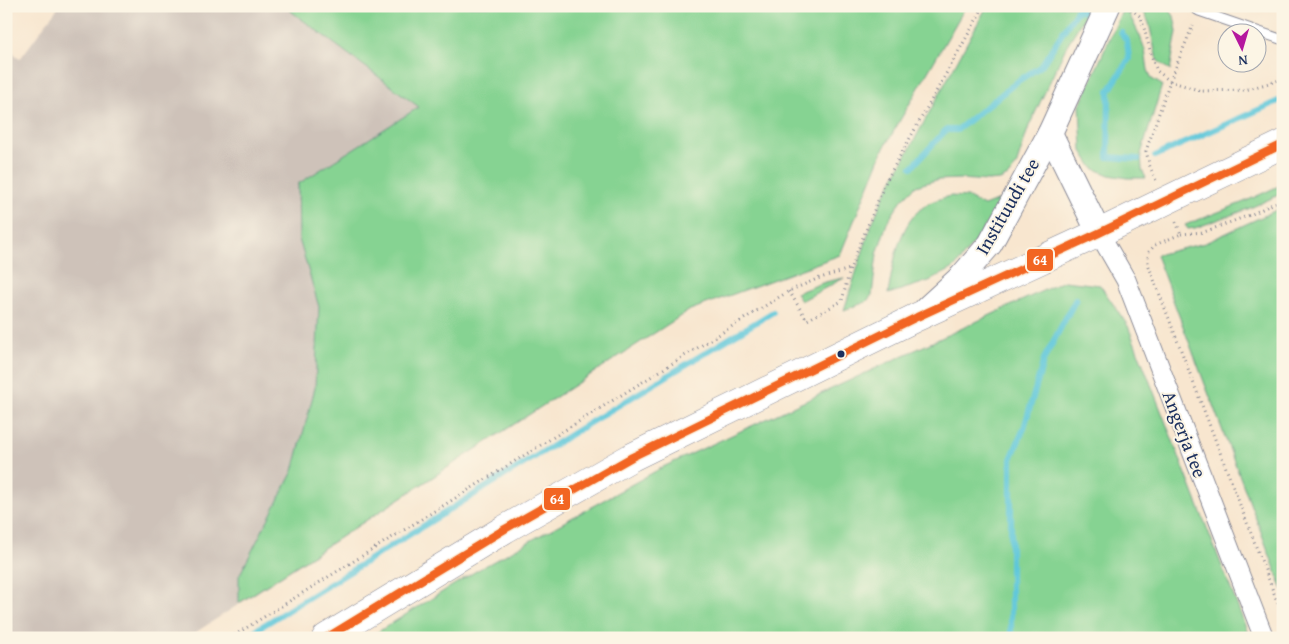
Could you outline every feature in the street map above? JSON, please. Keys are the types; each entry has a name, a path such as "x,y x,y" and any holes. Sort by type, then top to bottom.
{"main road":[{"path":"326,638 504,529 632,456 917,317 1099,233 1283,144"}],"street":[{"name":"Instituudi tee","path":"917,317 962,276 990,244 1050,133 1108,6"},
{"name":"Instituudi tee","path":"1050,133 1099,233"},
{"name":"Angerja tee","path":"1099,233 1126,280 1264,638"}],"lane":[{"path":"1195,9 1283,40"}],"path":[{"path":"789,291 807,320 842,301 850,269 886,181 984,6"},
{"path":"1128,6 1141,17 1152,61 1157,71 1170,81 1201,91 1245,90 1283,79"},
{"path":"1182,234 1150,167 1146,151 1195,9"},
{"path":"1283,199 1250,215 1204,232 1182,234 1155,244 1148,253 1148,264 1283,617"},
{"path":"230,638 789,291 817,279 850,269"}],"shaded area":[{"path":"59,6 284,6 690,310 187,638 6,638 6,46 20,59"}],"green space":[{"path":"284,6 355,6 359,9 361,6 966,6 884,148 840,255 690,310 239,603 239,576 293,471 315,388 319,307 299,239 298,184 419,107"},
{"path":"987,6 1091,6 1067,45 1029,126 1016,166 1008,176 1000,180 988,181 936,180 916,186 901,201 887,223 877,254 872,295 866,302 844,310 871,226 884,196"},
{"path":"1138,6 1167,6 1174,16 1177,32 1170,70 1157,60 1149,23 1143,10"},
{"path":"1122,11 1129,14 1140,36 1152,79 1162,85 1141,154 1142,170 1146,178 1109,175 1093,168 1082,151 1080,105"},
{"path":"1283,184 1283,193 1248,209 1195,228 1188,229 1185,225 1244,202"},
{"path":"950,196 967,197 984,206 999,200 993,214 977,239 954,268 929,281 888,294 898,247 907,225 925,206 935,200"},
{"path":"1283,207 1283,590 1156,255 1205,243"},
{"path":"844,278 801,301 796,293 825,282"},
{"path":"1064,281 1100,285 1128,326 1250,638 368,638 476,571 663,467"}],"waterway":[{"path":"912,167 946,130 957,130 1018,81 1041,66 1078,9 1078,6"},
{"path":"1078,9 1086,13"},
{"path":"1121,32 1127,41 1129,59 1109,91 1108,157 1138,159"},
{"path":"1155,156 1283,99"},
{"path":"1011,638 1011,459 1024,428 1044,359 1076,299"},
{"path":"243,638 591,422 773,312"}],"transit line":[{"name":"64","path":"326,638 505,529 632,457 917,317 1099,233 1283,144"}]}
